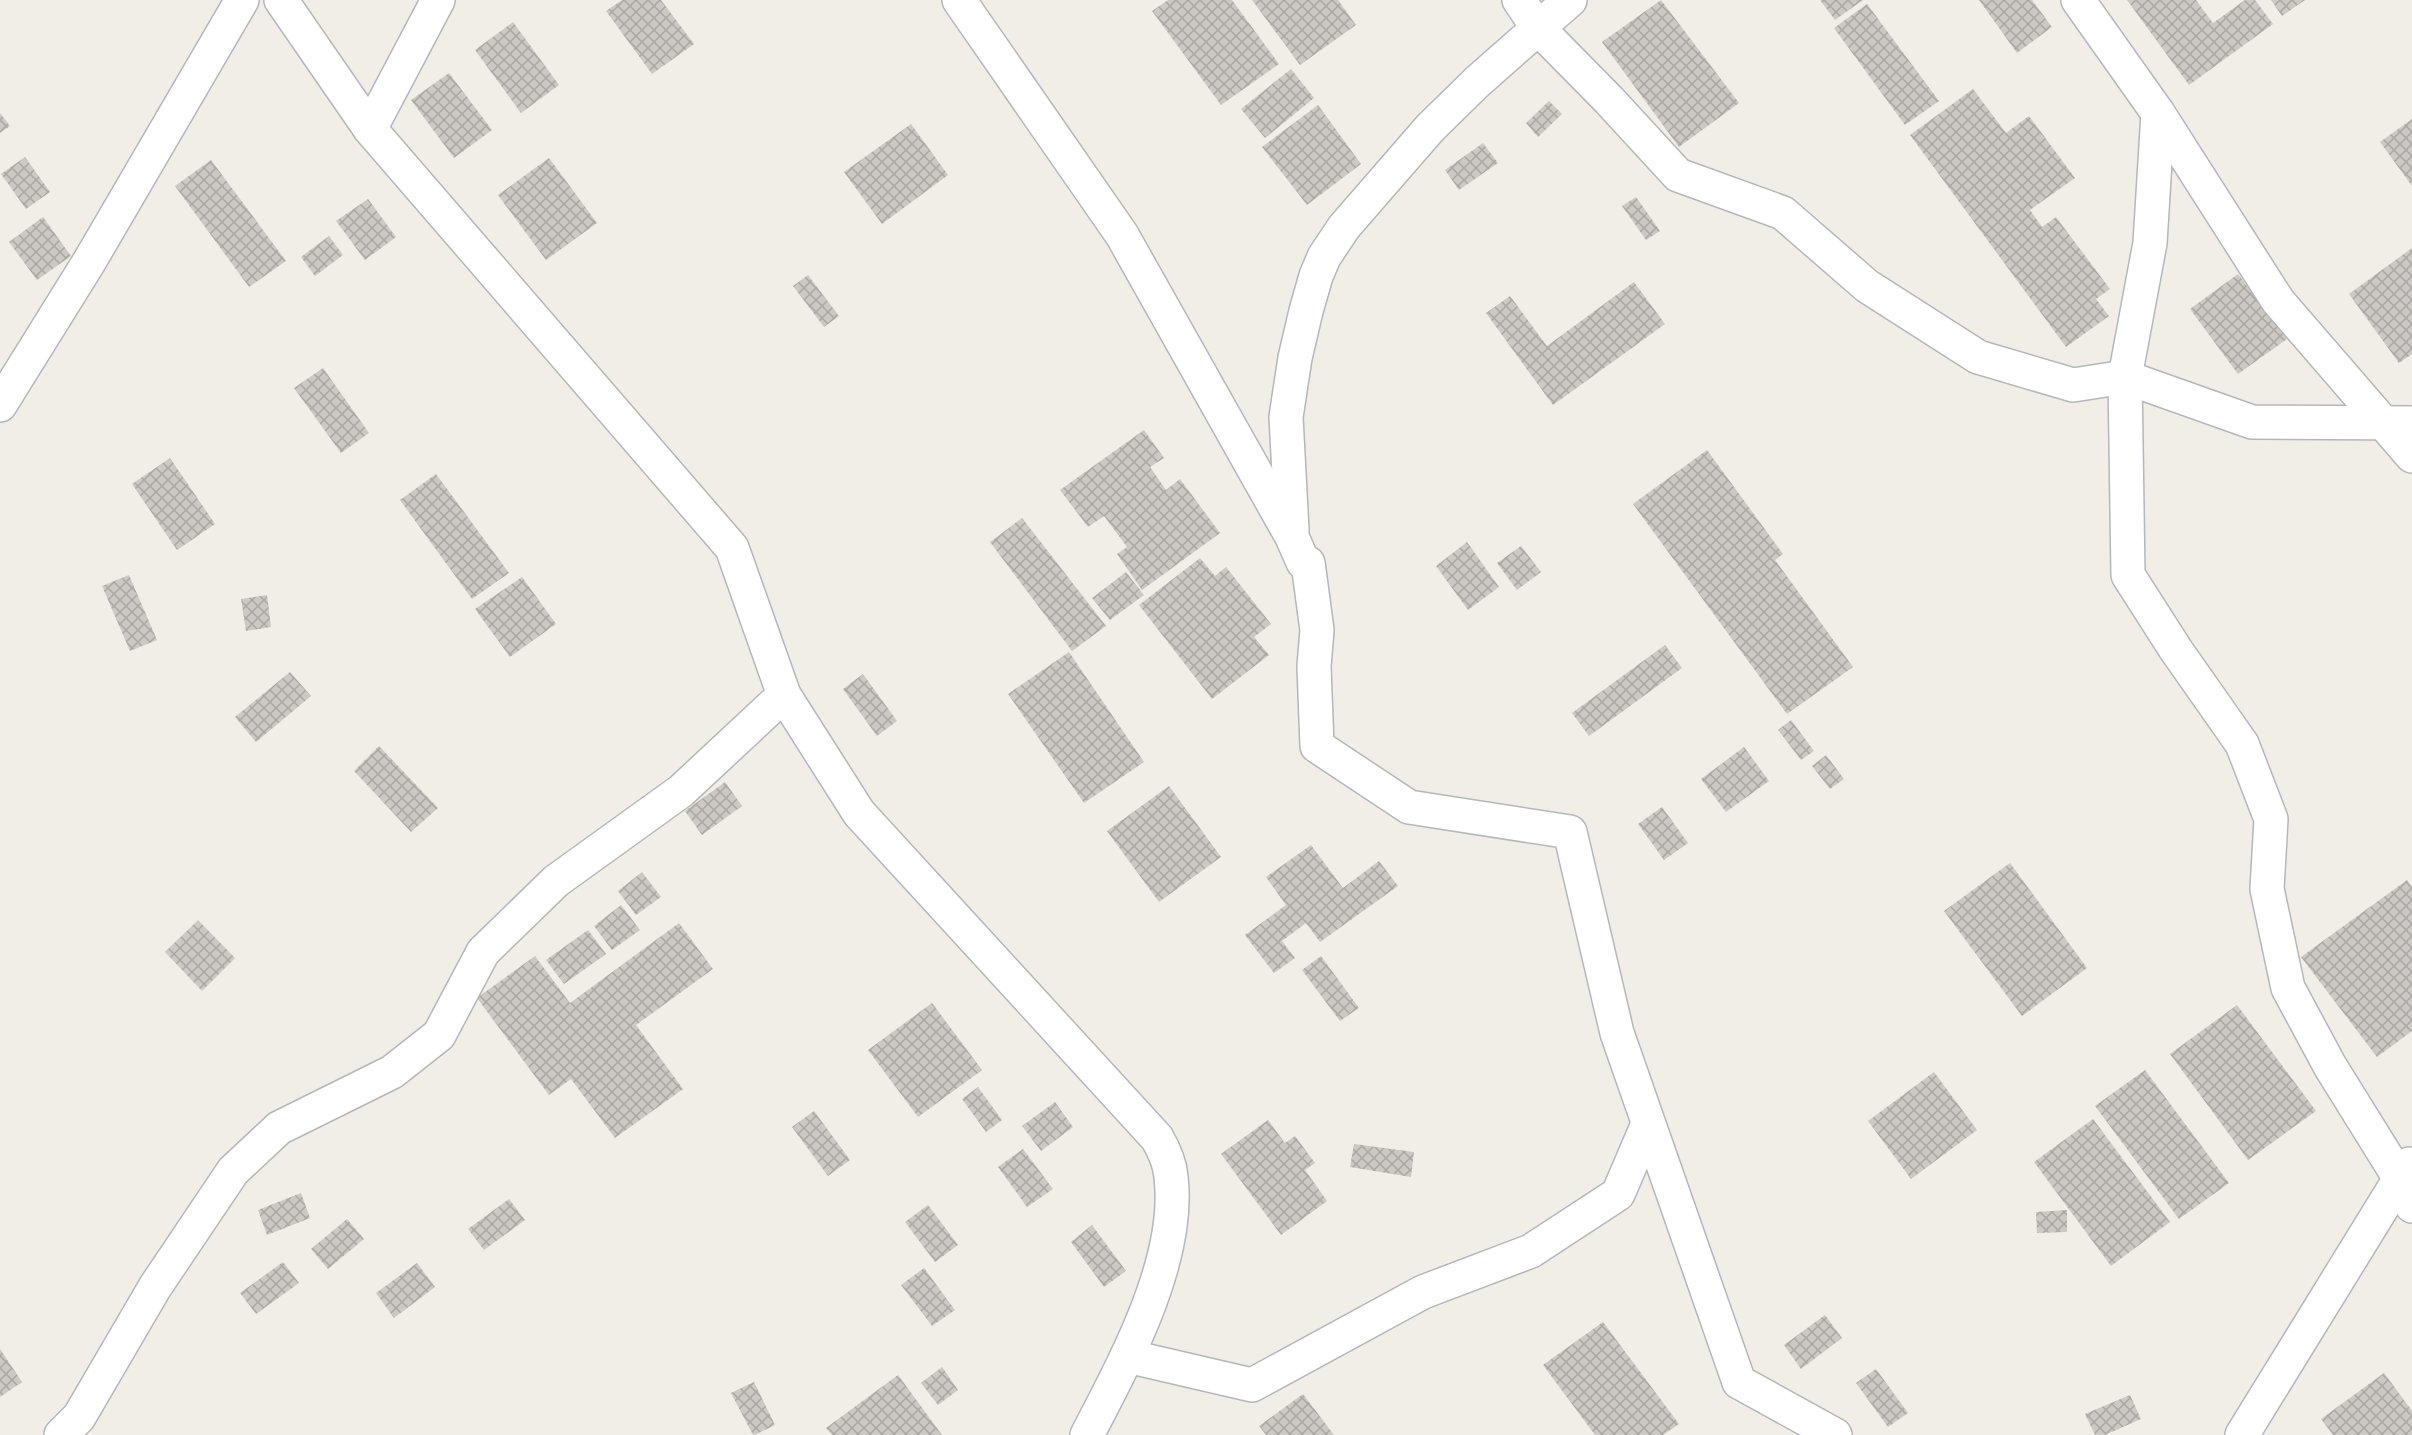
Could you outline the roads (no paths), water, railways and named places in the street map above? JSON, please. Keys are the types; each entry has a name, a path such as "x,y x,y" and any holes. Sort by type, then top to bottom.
{"street":[{"path":"0,405 89,262 242,0"},
{"path":"281,0 370,129 732,548 784,695 859,813 1158,1138 1167,1156 1171,1174 1172,1217 1165,1252 1148,1304 1127,1356 1087,1435"},
{"path":"370,129 438,0"},
{"path":"959,0 1122,235 1292,537 1303,562 1308,563 1316,621 1314,666 1317,746 1409,807 1570,832 1617,1033 1739,1382 1835,1435"},
{"path":"1519,0 1538,27 1678,175 1783,213 1867,286 1978,357 2073,385 2125,377 2252,422 2397,422"},
{"path":"1292,537 1286,417 1295,358 1306,311 1324,257 1344,227 1430,128 1570,0"},
{"path":"2078,0 2158,113 2278,302 2397,422 2412,456"},
{"path":"2158,113 2150,243 2125,377 2128,574 2176,650 2242,744 2271,819 2266,889 2288,988 2330,1066 2408,1181 2242,1435"},
{"path":"61,1435 79,1417 155,1287 233,1171 279,1128 393,1072 439,1035 483,952 556,881 681,791 784,695"},
{"path":"1127,1356 1252,1385 1423,1292 1531,1251 1589,1214 1618,1194 1648,1124"}]}
